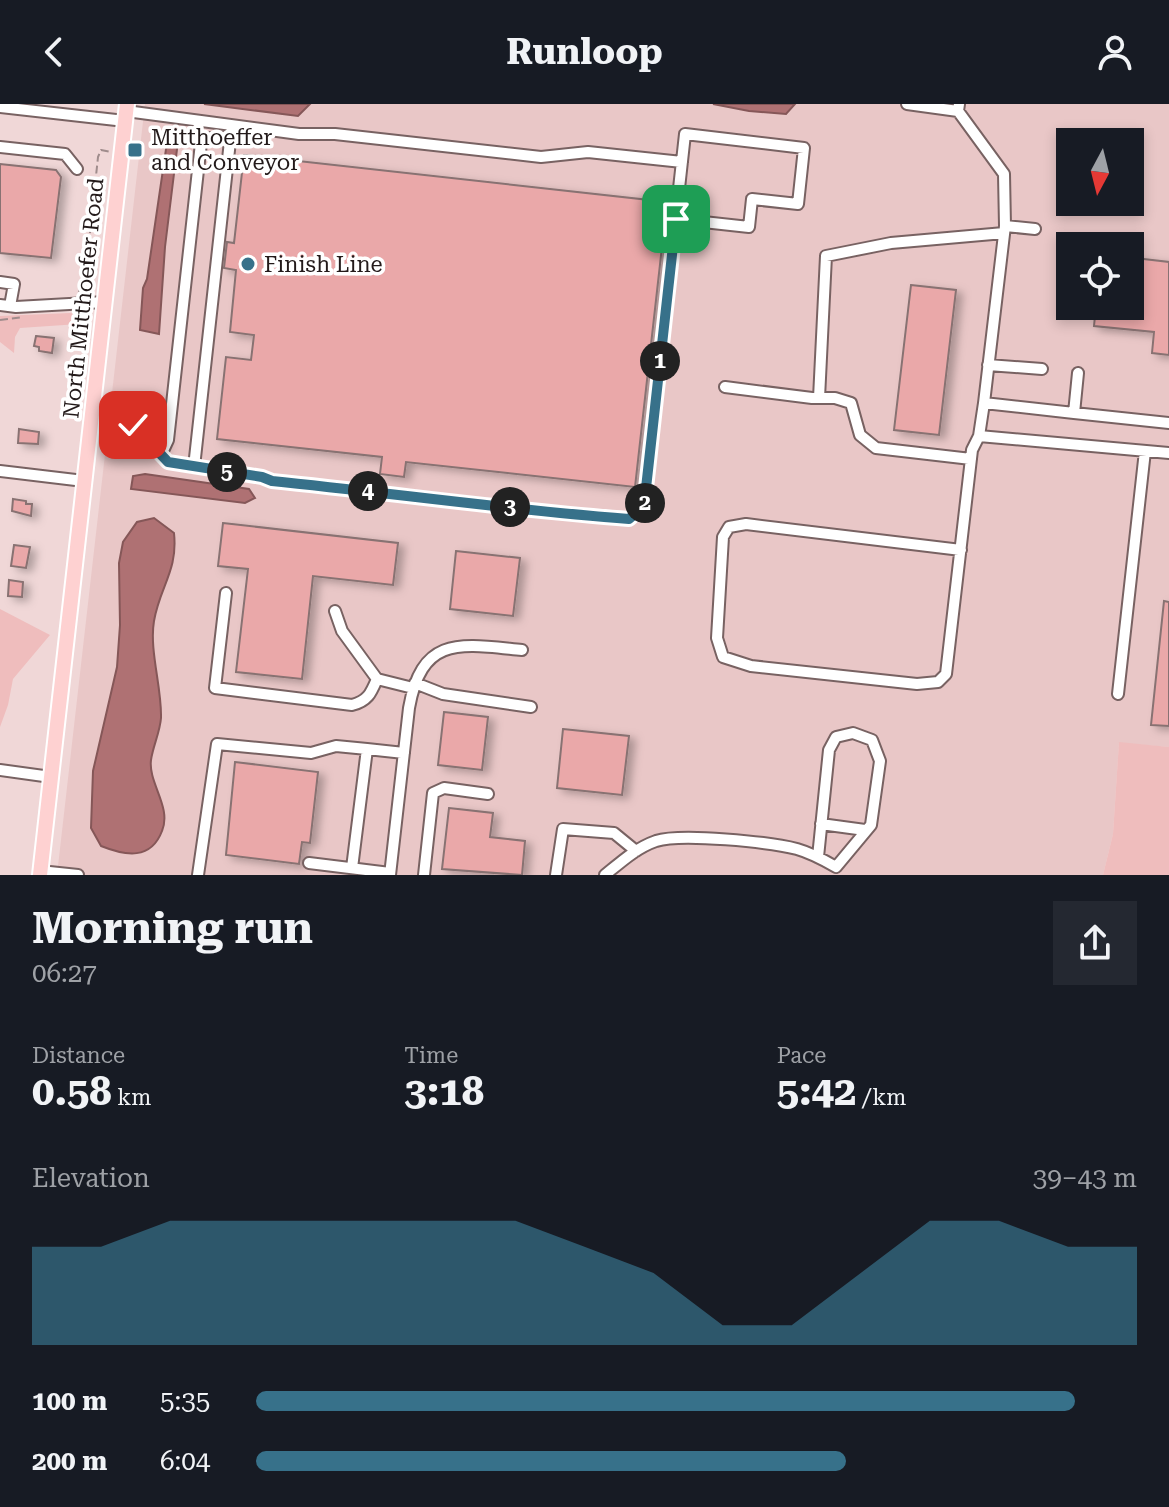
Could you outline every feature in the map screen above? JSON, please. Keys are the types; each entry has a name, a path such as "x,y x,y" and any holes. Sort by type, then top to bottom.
{"main road":[{"name":"North Mitthoefer Road","path":"51,777 126,112"},
{"path":"40,873 51,777"}],"street":[{"path":"907,104 959,108 1004,174 1004,230 984,403 979,436 971,459 961,550 946,674 938,682 917,684 751,666 723,657 717,638 723,537 729,527 746,524 961,550"},
{"path":"0,107 126,112 299,134 335,134 541,157 588,152 682,162"},
{"path":"194,467 232,125"},
{"path":"91,418 121,419 133,425 168,462 194,467 272,481 433,497 556,514 629,519 644,506 685,134 804,148 798,204 752,199 749,227 676,219"},
{"path":"161,455 168,440 201,143 204,138 230,138"},
{"path":"0,147 65,154 77,169"},
{"path":"819,398 826,256 891,243 1035,229"},
{"path":"0,282 14,284 5,306 105,302"},
{"path":"988,365 1042,369"},
{"path":"1074,413 1078,373"},
{"path":"725,387 835,398 851,403 860,435 876,448 971,459"},
{"path":"984,403 1169,423"},
{"path":"979,436 1169,453"},
{"path":"1118,694 1145,451"},
{"path":"0,471 84,481"},
{"path":"226,593 215,688 352,705 370,696 377,679"},
{"path":"335,611 342,631 377,679 443,694 531,707"},
{"path":"309,863 390,874 414,686 424,662 449,648 464,644 522,650"},
{"path":"605,875 636,851 667,838 692,837 796,849 836,867 871,825 880,761 872,740 853,733 836,737 829,750 818,857"},
{"path":"198,875 217,744 311,753 336,746 404,753"},
{"path":"352,868 367,749"},
{"path":"0,770 51,777"},
{"path":"424,875 433,793 444,788 488,794"},
{"path":"821,824 865,830"},
{"path":"556,875 563,829 614,833 636,851"},
{"path":"40,873 78,875"}],"path":[{"path":"78,297 87,261 98,157 101,150 114,152"}],"shaded area":[{"path":"145,104 1169,104 1169,747 1119,743 1113,834 1103,875 57,875"},
{"path":"204,104 310,104 298,116"},
{"path":"713,104 795,104 786,114"},
{"path":"176,133 178,141 165,247 159,334 140,330 143,288 147,279 166,149"},
{"path":"81,315 79,324 20,328 15,337 14,353 0,342 0,316"},
{"path":"145,474 249,489 255,498 245,503 131,489 133,476"},
{"path":"154,518 174,533 175,546 153,632 161,718 151,769 164,822 151,847 128,853 101,846 91,828 93,771 117,667 119,563 123,542 137,522"},
{"path":"0,609 50,635 13,679 0,727"},
{"path":"1119,742 1169,747 1169,875 1103,875 1113,834"}],"building":[{"path":"244,155 667,202 635,487 406,462 404,477 380,474 382,457 217,439 226,357 251,360 254,335 230,332 236,270 224,268 227,242 234,243"},
{"path":"0,164 56,170 61,177 51,258 0,253"},
{"path":"1144,259 1169,262 1169,355 1152,353 1154,332 1094,326 1095,320 1144,320"},
{"path":"911,285 956,290 939,435 894,430"},
{"path":"36,336 54,338 52,353 39,351 39,347 34,346"},
{"path":"19,429 39,432 38,444 18,443"},
{"path":"13,499 32,504 31,516 12,511"},
{"path":"223,523 398,543 393,585 313,576 302,679 236,672 248,569 218,566"},
{"path":"14,545 30,547 26,568 11,566"},
{"path":"456,551 520,558 513,616 450,609"},
{"path":"9,580 23,582 22,597 8,596"},
{"path":"1164,601 1169,602 1169,726 1151,725"},
{"path":"444,712 488,717 482,770 438,765"},
{"path":"563,729 629,736 622,795 557,788"},
{"path":"235,762 318,772 310,843 302,842 299,864 226,855"},
{"path":"449,808 493,813 490,837 525,841 522,875 442,869"}],"place":[{"name":"Mitthoeffer and Conveyor","path":"135,150"},
{"name":"Finish Line","path":"248,264"}],"route":[{"path":"133,425 168,462 194,467 272,481 556,514 629,519 644,506 676,219"}]}
